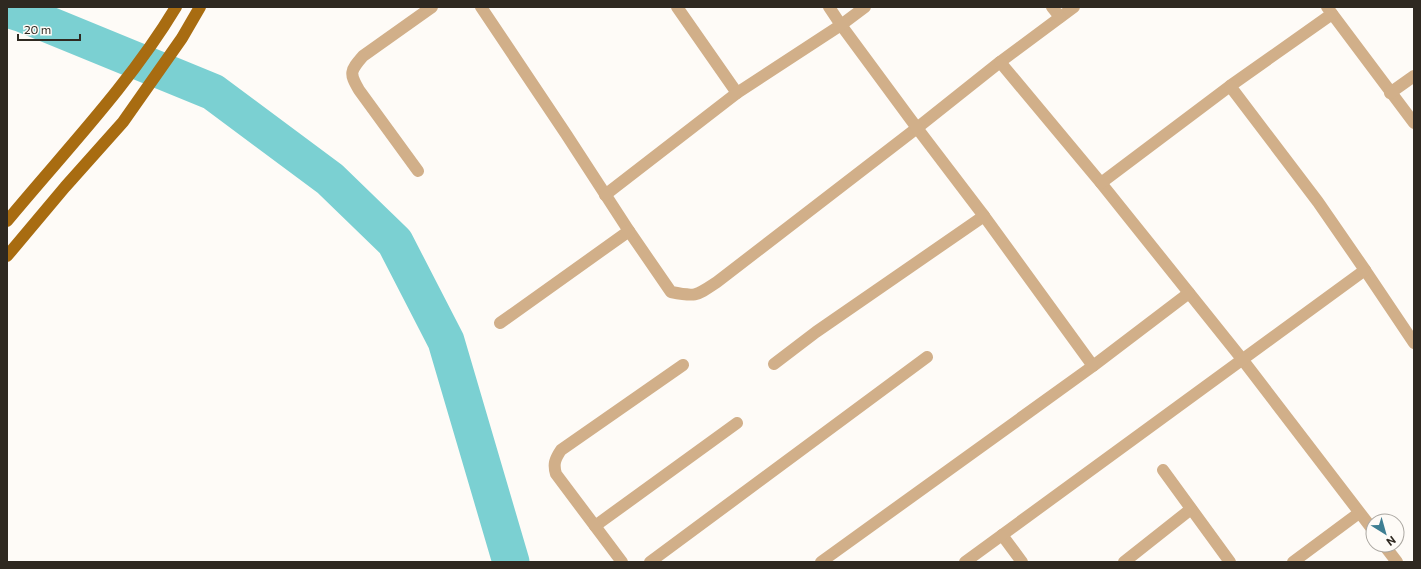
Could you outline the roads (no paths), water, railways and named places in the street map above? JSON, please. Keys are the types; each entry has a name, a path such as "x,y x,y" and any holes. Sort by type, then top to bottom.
{"main road":[{"path":"7,221 104,109 163,28 176,7"},
{"path":"7,256 65,187 123,122 182,38 200,7"}],"street":[{"path":"418,171 359,90 352,78 353,67 363,56 432,7"},
{"path":"481,7 671,292 690,295 700,293 718,282 1000,62 1074,7"},
{"path":"677,7 737,93"},
{"path":"829,7 1093,366"},
{"path":"605,195 737,93 841,25 865,7"},
{"path":"1052,7 1060,17"},
{"path":"1101,183 1329,10 1414,123"},
{"path":"1000,62 1101,183 1242,359 1365,520"},
{"path":"1390,93 1414,76"},
{"path":"1230,86 1318,202 1414,343"},
{"path":"774,364 816,332 984,216"},
{"path":"500,323 629,231"},
{"path":"965,562 1365,270"},
{"path":"821,562 1093,366 1189,293"},
{"path":"650,562 927,357"},
{"path":"622,562 556,474 554,467 555,459 561,450 684,365"},
{"path":"595,526 737,423"},
{"path":"1163,470 1230,562"},
{"path":"1124,562 1191,509"},
{"path":"1293,562 1359,513"},
{"path":"1002,535 1022,562"},
{"path":"1390,553 1397,562"}],"waterway":[{"path":"7,9 213,92 330,179 395,242 446,341 511,562"}]}
